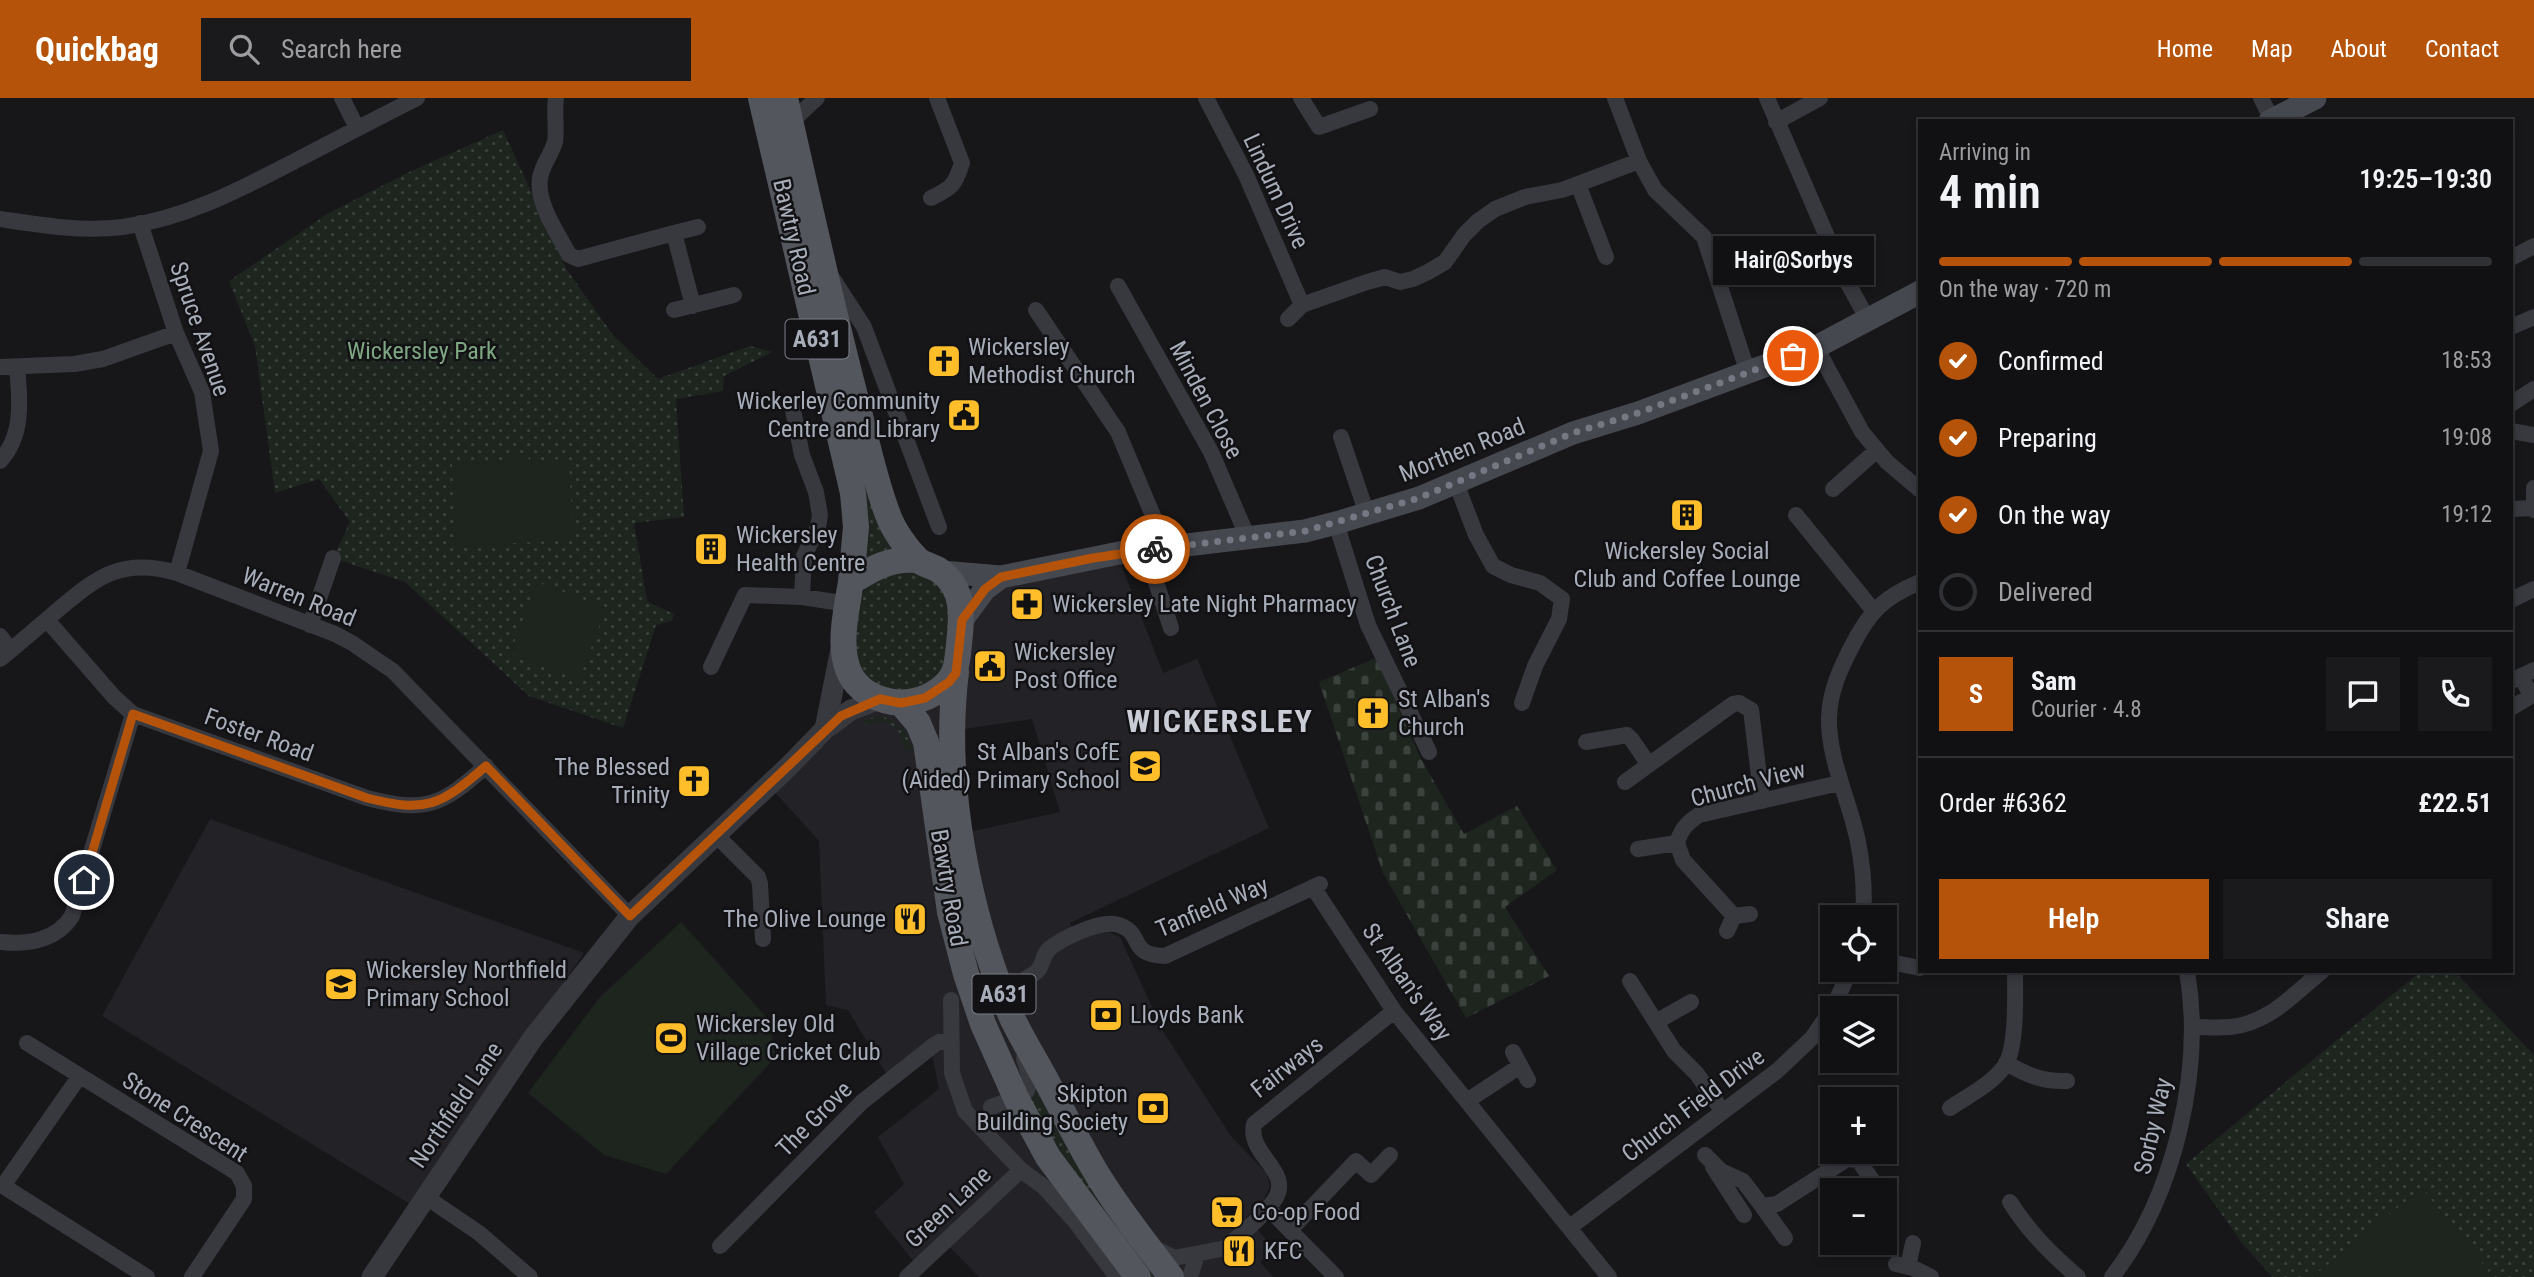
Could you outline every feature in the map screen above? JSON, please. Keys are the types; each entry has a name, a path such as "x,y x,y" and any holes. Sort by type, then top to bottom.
{"main road":[{"name":"Bawtry Road","path":"761,98 781,114 888,514 918,560"},
{"path":"2273,119 2315,98"},
{"name":"Bawtry Road","path":"781,114 853,493 856,527 849,593"},
{"name":"Morthen Road","path":"942,572 1001,577 1106,555 1305,531 1336,523 1419,498 1573,433 1816,347 1918,293"},
{"path":"849,593 886,562 899,559 918,560 942,572"},
{"name":"A631","path":"942,572 959,597 962,620 956,673"},
{"path":"962,620 985,589 1001,577"},
{"name":"A631","path":"849,593 842,644 845,661 857,684 868,693 890,701"},
{"name":"Bawtry Road","path":"956,673 951,747 958,820 968,872 989,952 1013,1018 1094,1170 1171,1277"},
{"path":"890,701 914,702 931,695 949,682 956,673"},
{"name":"Bawtry Road","path":"890,701 918,723 926,742 942,863 956,937 972,992 1004,1073 1048,1157 1138,1277"}],"street":[{"path":"342,98 357,128"},
{"path":"0,219 99,228 140,223 206,206 417,98"},
{"path":"556,98 555,141 543,168 540,193 569,255 578,259 698,227"},
{"path":"781,114 817,98"},
{"path":"931,198 949,190 955,184 962,163 937,98"},
{"name":"Lindum Drive","path":"1206,98 1215,120 1246,175 1302,305"},
{"path":"1301,98 1319,127 1370,109"},
{"path":"1615,98 1639,161 1656,190 1704,237 1748,373"},
{"path":"1767,98 1845,278 1868,320"},
{"path":"1776,122 1820,98"},
{"path":"2261,98 2271,119"},
{"path":"1288,319 1302,305 1385,277 1400,282 1413,279 1445,262 1464,235 1495,209 1525,197 1562,190 1639,161"},
{"path":"1578,184 1606,257"},
{"name":"Spruce Avenue","path":"140,223 176,333 202,392 211,451 177,573"},
{"path":"674,233 692,306"},
{"path":"2513,257 2534,246"},
{"name":"Bawtry Road","path":"821,259 864,327 939,527"},
{"name":"Minden Close","path":"1118,286 1211,452 1248,538"},
{"path":"674,310 734,295"},
{"path":"1035,310 1118,432 1158,549 1155,579 1171,628"},
{"path":"2513,326 2534,317"},
{"path":"0,367 74,364 103,359 176,333"},
{"path":"1816,347 1862,432 1876,451 1918,488"},
{"path":"0,461 11,444 19,419 17,367"},
{"path":"852,382 880,374"},
{"path":"2513,403 2534,389"},
{"path":"792,405 802,455 816,492 820,515 818,527 804,556 802,597"},
{"path":"2513,431 2534,435"},
{"path":"1341,437 1367,514"},
{"path":"1833,489 1876,451"},
{"path":"1456,483 1476,535 1493,566 1511,575 1540,583 1562,599 1559,619 1535,666 1522,703"},
{"path":"2513,509 2534,509 2534,488"},
{"path":"1796,515 1873,610"},
{"name":"Church Lane","path":"1336,523 1368,625 1429,752"},
{"path":"310,625 333,558"},
{"name":"Warren Road","path":"5,655 90,583 126,568 156,566 310,625 352,643 393,671 630,916"},
{"path":"1863,905 1863,877 1858,841 1840,783 1831,738 1830,702 1834,684 1846,656 1873,610 1890,597 1918,583"},
{"path":"2513,599 2534,589"},
{"path":"711,667 745,595 802,597 849,593"},
{"name":"Foster Road","path":"47,620 114,697 133,714 367,798 401,807 421,806 448,796 486,766"},
{"path":"0,636 5,655"},
{"path":"825,729 842,644"},
{"path":"2513,707 2531,696 2522,676"},
{"name":"Northfield Lane","path":"372,1277 533,1038 630,916 796,760 825,729 851,710 890,701"},
{"path":"1625,782 1733,704 1744,704 1751,710 1762,801"},
{"path":"2,942 21,944 51,936 68,923 133,714"},
{"path":"1586,742 1627,735 1648,765"},
{"name":"Church View","path":"1638,849 1677,843 1679,833 1699,816 1840,783"},
{"path":"715,834 758,877 763,939"},
{"path":"1677,843 1683,860 1742,915 1727,932"},
{"name":"Tanfield Way","path":"1013,1018 1017,994 1027,978 1038,971 1047,951 1099,924 1124,926 1131,932 1141,950 1149,955 1165,956 1318,885"},
{"name":"St Alban's Way","path":"1318,885 1394,1011 1609,1277"},
{"path":"989,952 1009,972 1027,978"},
{"path":"1897,963 1918,968"},
{"path":"1950,1108 1989,1081 2006,1063 2015,1016 2015,973"},
{"name":"Sorby Way","path":"2112,1277 2158,1200 2167,1173 2187,1083 2192,1027 2187,973"},
{"path":"2192,1027 2230,1027 2255,1022 2274,1012 2320,973"},
{"path":"1630,981 1674,1051 1696,1074 1723,1112"},
{"path":"951,1000 952,1073 958,1095 972,1121 1021,1170 1044,1187 1074,1220 1116,1277"},
{"path":"1656,1023 1691,1002"},
{"name":"Fairways","path":"1268,1208 1276,1197 1279,1181 1254,1143 1254,1124 1394,1011"},
{"name":"Bawtry Road","path":"1013,1018 1030,1080 1027,1091 1016,1098"},
{"name":"Church Field Drive","path":"1570,1227 1796,1055 1820,1026"},
{"name":"The Grove","path":"720,1246 862,1102 933,1045 950,1041"},
{"name":"Stone Crescent","path":"27,1043 237,1173 244,1186 244,1199 192,1277"},
{"path":"2006,1063 2038,1079 2049,1082 2067,1081"},
{"path":"1467,1101 1520,1066"},
{"path":"991,1107 1000,1090 1004,1073"},
{"path":"79,1077 1,1185 147,1277"},
{"path":"972,1121 991,1107 1016,1098"},
{"path":"1692,1136 1744,1215"},
{"path":"1290,1230 1356,1161 1371,1175 1390,1155"},
{"path":"1705,1155 1721,1171 1743,1181 1785,1238"},
{"path":"1762,1206 1777,1204 1839,1164"},
{"name":"Green Lane","path":"907,1277 1021,1170"},
{"path":"426,1197 479,1233 530,1277"},
{"path":"2010,1202 2027,1229 2042,1246 2078,1277"},
{"path":"1147,1244 1174,1258 1227,1247 1268,1208 1336,1277"},
{"path":"1913,1243 1902,1266 1931,1277"},
{"path":"1190,1277 1197,1255"}],"shaded area":[{"path":"1121,564 1163,673 1197,659 1269,828 1070,923 1074,936 1109,932 1120,937 1164,1033 1231,1136 1267,1174 1270,1186 1263,1201 1246,1217 1274,1248 1260,1262 1273,1277 979,1277 945,1242 918,1267 874,1212 904,1184 878,1137 939,1089 931,1048 890,1080 848,1010 826,1005 819,841 773,790 816,749 971,626 993,589","holes":["1032,719 1060,812 969,832 958,730"]},
{"name":"Wickersley Northfield Primary School","path":"210,819 584,953 410,1204 102,1016"}],"green space":[{"name":"Wickersley Park","path":"503,130 567,270 613,335 658,379 750,346 772,352 724,376 723,391 676,399 684,517 634,523 647,601 674,614 672,621 656,625 623,728 529,696 405,582 333,558 350,522 319,479 275,493 255,346 229,281 329,213 407,173"},
{"path":"528,453 529,461 569,459 573,540 456,546 452,464 512,462 511,455"},
{"path":"872,486 897,546 865,561 860,488"},
{"path":"887,571 927,574 947,594 950,645 940,673 932,681 904,693 873,685 854,657 860,598 865,589"},
{"path":"537,582 606,608 579,680 510,654"},
{"path":"1376,658 1421,759 1464,834 1517,806 1557,870 1505,907 1549,976 1466,1018 1383,873 1319,682"},
{"path":"881,716 902,728 912,750 905,751 901,736 893,726 881,722 866,725 863,720"},
{"name":"Wickersley Old Village Cricket Club","path":"681,922 769,1020 776,1057 666,1174 604,1155 528,1093 600,997"},
{"path":"2419,973 2456,973 2534,1055 2534,1277 2272,1277 2242,1243 2186,1164"},
{"path":"1033,1085 1067,1148 1159,1277 1146,1277 1096,1212 1028,1097"},
{"path":"2422,1188 2493,1277 2312,1277"}],"way so far":[{"path":"1155,549 1305,531 1419,498 1573,433 1638,413 1793,356"}],"place":[{"name":"Hair@Sorbys","path":"1793,356"},
{"name":"Wickersley Methodist Church","path":"944,361"},
{"name":"Wickerley Community Centre and Library","path":"964,415"},
{"name":"Wickersley Social Club and Coffee Lounge","path":"1687,515"},
{"name":"Wickersley Health Centre","path":"711,549"},
{"name":"Wickersley Late Night Pharmacy","path":"1027,604"},
{"name":"Wickersley Post Office","path":"990,666"},
{"name":"St Alban's Church","path":"1373,713"},
{"name":"St Alban's CofE (Aided) Primary School","path":"1145,766"},
{"name":"The Blessed Trinity","path":"694,781"},
{"name":"The Olive Lounge","path":"910,919"},
{"name":"Wickersley Northfield Primary School","path":"341,984"},
{"name":"Lloyds Bank","path":"1106,1015"},
{"name":"Wickersley Old Village Cricket Club","path":"671,1038"},
{"name":"Skipton Building Society","path":"1153,1108"},
{"name":"Co-op Food","path":"1227,1212"},
{"name":"KFC","path":"1239,1251"}],"district":[{"name":"WICKERSLEY","path":"1220,721"}],"route":[{"path":"84,880 133,714 367,798 401,807 421,806 448,796 486,766 630,916 841,716 880,699 889,702 914,702 931,695 949,682 956,673 962,620 985,589 1001,577 1119,553 1155,549"}]}
